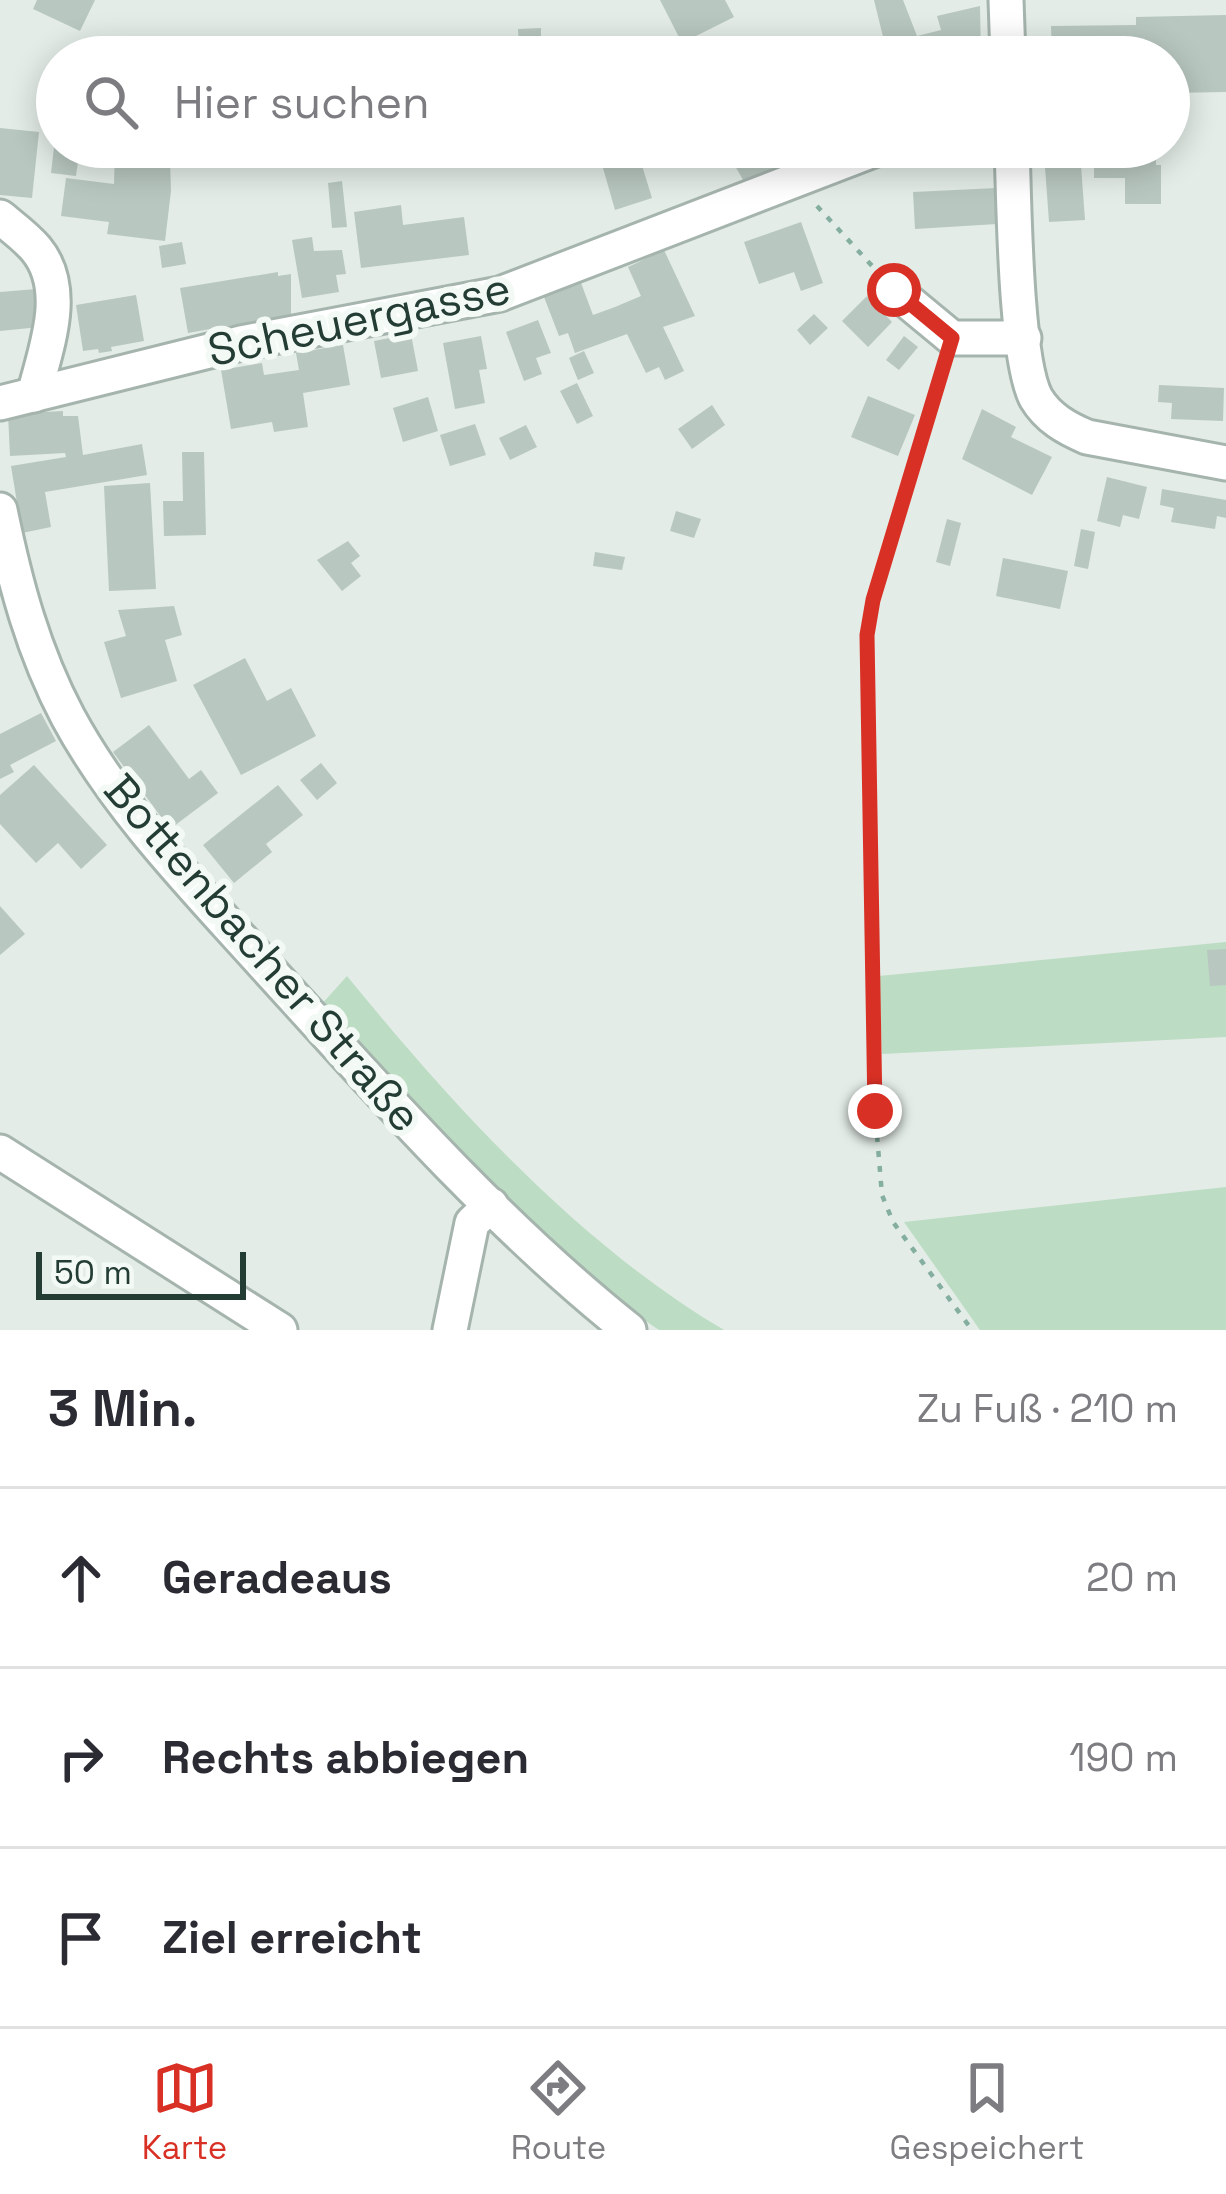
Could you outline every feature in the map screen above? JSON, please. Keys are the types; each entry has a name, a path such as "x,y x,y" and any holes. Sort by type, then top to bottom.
{"street":[{"path":"1006,0 1007,36"},
{"name":"Scheuergasse","path":"0,403 241,343 470,302 831,168"},
{"path":"1013,168 1024,338 1031,388 1039,403 1068,429 1226,463"},
{"path":"0,218 36,249 48,269 54,295 34,395"},
{"path":"894,290 952,338 1024,338"},
{"name":"Bottenbacher Straße","path":"0,510 23,610 43,668 103,773 242,940 491,1205 629,1330"},
{"path":"0,1152 280,1330"},
{"path":"450,1330 472,1222 491,1205"}],"path":[{"path":"805,179 813,202 894,290"},
{"path":"952,338 873,600 865,669 875,1111 882,1195 893,1222 972,1330"}],"green space":[{"path":"1226,942 1226,1037 882,1054 879,976"},
{"path":"347,976 520,1170 618,1257 724,1330 659,1330 618,1302 488,1178 321,1005"},
{"path":"1226,1187 1226,1330 980,1330 904,1222"}],"building":[{"path":"37,0 95,0 80,31 33,9"},
{"path":"660,0 725,0 734,17 696,36 678,36"},
{"path":"874,0 903,0 917,36 883,36"},
{"path":"980,6 981,36 917,36 941,30 937,16"},
{"path":"1226,15 1226,92 1190,93 1190,36 1051,36 1051,26 1136,25 1136,17"},
{"path":"541,28 541,36 518,36 518,29"},
{"path":"0,128 36,132 32,198 0,195"},
{"path":"52,168 77,168 76,176 51,173"},
{"path":"114,168 170,168 165,241 107,234 109,222 61,216 66,178 114,184"},
{"path":"603,168 643,168 652,198 615,210"},
{"path":"736,168 771,168 775,175 746,185"},
{"path":"1045,168 1081,168 1085,220 1049,222"},
{"path":"1094,168 1161,168 1161,204 1125,204 1125,178 1094,178"},
{"path":"342,181 347,227 332,228 328,183"},
{"path":"996,188 997,224 915,229 913,192"},
{"path":"401,205 403,225 464,217 469,255 361,268 354,212"},
{"path":"801,222 823,283 801,291 794,272 759,284 744,242"},
{"path":"312,237 314,251 342,250 346,274 336,275 339,292 302,298 292,240"},
{"path":"182,242 186,264 162,268 159,246"},
{"path":"664,250 695,316 663,327 684,371 665,380 659,367 646,373 627,334 575,353 568,333 559,336 544,297 581,283 593,315 615,307 641,296 628,267"},
{"path":"278,272 278,276 291,274 291,315 188,333 180,288"},
{"path":"36,289 40,327 0,331 0,292"},
{"path":"136,295 144,341 111,347 112,351 83,351 76,305"},
{"path":"867,296 892,322 868,347 842,321"},
{"path":"814,314 828,328 810,345 797,330"},
{"path":"538,320 551,353 536,358 542,374 524,381 506,332"},
{"path":"411,334 418,371 381,378 374,341"},
{"path":"481,336 487,369 479,370 485,403 455,409 443,343"},
{"path":"904,336 918,347 899,370 886,360"},
{"path":"343,345 350,385 303,393 308,427 274,432 272,422 231,429 221,370 262,363 264,375 299,370 296,353"},
{"path":"584,351 594,373 578,380 569,358"},
{"path":"577,383 593,416 577,424 560,391"},
{"path":"1159,385 1224,388 1223,421 1171,419 1172,403 1158,402"},
{"path":"868,396 915,415 898,456 851,437"},
{"path":"428,397 438,431 403,442 393,408"},
{"path":"712,405 725,425 692,449 678,429"},
{"path":"982,409 1016,427 1011,437 1052,457 1032,495 962,459"},
{"path":"63,411 63,416 78,416 83,455 142,444 147,475 45,492 51,527 22,533 11,466 66,457 65,453 10,456 8,414"},
{"path":"475,424 486,455 450,466 440,435"},
{"path":"526,425 537,447 510,460 499,438"},
{"path":"182,452 204,452 206,535 164,536 163,501 183,501"},
{"path":"1107,477 1147,487 1139,519 1123,515 1120,527 1097,521"},
{"path":"150,483 156,589 109,591 104,486"},
{"path":"1162,489 1226,500 1226,518 1217,516 1215,529 1171,522 1174,508 1160,505"},
{"path":"676,511 701,519 694,538 670,531"},
{"path":"947,519 961,523 950,566 936,562"},
{"path":"1081,529 1095,532 1088,569 1074,566"},
{"path":"348,541 360,556 351,563 361,576 342,591 317,560"},
{"path":"595,552 625,557 622,570 593,566"},
{"path":"1003,558 1068,571 1060,609 996,596"},
{"path":"174,606 182,635 165,640 177,681 121,698 104,642 126,636 118,610"},
{"path":"245,658 267,701 291,688 316,736 241,775 193,685"},
{"path":"41,713 56,741 10,765 14,772 0,779 0,734"},
{"path":"149,725 189,779 201,770 218,793 170,829 113,752"},
{"path":"321,763 337,783 317,800 300,780"},
{"path":"34,765 107,845 81,869 58,843 36,863 0,824 0,795"},
{"path":"278,785 303,815 266,844 272,852 234,883 203,845"},
{"path":"0,906 25,934 0,955"},
{"path":"1226,949 1226,985 1210,986 1207,950"}],"route":[{"path":"875,1111 867,635 873,600 952,338 894,290"}]}
